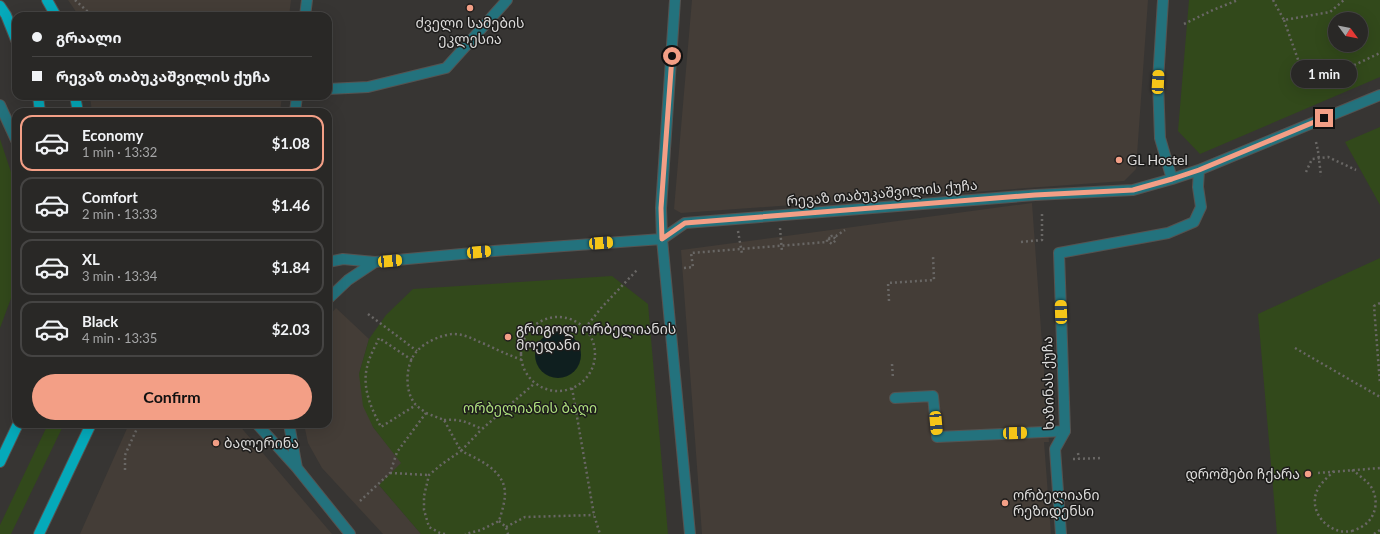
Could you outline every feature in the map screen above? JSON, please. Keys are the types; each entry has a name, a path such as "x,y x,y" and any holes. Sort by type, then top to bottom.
{"main road":[{"path":"47,0 54,12"},
{"path":"0,6 6,15 12,30"},
{"path":"0,462 16,428"},
{"path":"39,534 89,428"}],"street":[{"path":"306,12 307,0"},
{"path":"332,89 368,87 446,68 508,0"},
{"path":"675,0 661,208 662,239 690,534"},
{"path":"1163,0 1160,28 1158,82 1160,138 1172,179"},
{"name":"რევაზ თაბუკაშვილის ქუჩა","path":"662,239 685,223 1035,195 1133,190 1199,170 1380,95"},
{"path":"0,105 12,131"},
{"name":"ხაზინას ქუჩა","path":"1061,534 1055,449 1065,431 1059,253 1168,233 1194,222 1201,207 1198,187 1199,170"},
{"path":"332,261 343,260 375,262 494,251 662,239"},
{"path":"332,295 348,280 375,262"},
{"path":"895,398 933,396 937,437 1065,431"},
{"path":"261,428 297,468 350,534"},
{"path":"290,428 297,468"}],"path":[{"path":"75,0 87,10 87,12"},
{"path":"1184,24 1238,0"},
{"path":"1273,0 1284,20 1307,85 1380,53"},
{"path":"1284,20 1330,12 1344,0"},
{"path":"1316,138 1321,176"},
{"path":"1306,172 1312,159 1328,157 1356,170"},
{"path":"1021,242 1042,240 1042,214"},
{"path":"780,228 782,252"},
{"path":"684,268 692,267 691,253 827,242 827,238 832,237 836,240 832,244 828,240 829,237 836,236 848,229"},
{"path":"738,232 742,254"},
{"path":"889,301 888,283 934,280 933,256"},
{"path":"585,328 602,307 637,270"},
{"path":"1380,303 1374,306 1379,344 1380,384"},
{"path":"368,314 417,351"},
{"path":"553,317 565,317 576,321 585,328 592,338 595,350 594,362 590,373 582,382 572,388 562,390 544,388 536,383 526,371 522,360 522,348 525,337 532,327 542,320 553,317"},
{"path":"482,429 457,419 444,420 426,413 416,405 409,394 407,376 412,360 417,351 429,342 444,335 467,335 522,360"},
{"path":"412,360 379,338 367,367 365,380 368,399 381,426 416,405"},
{"path":"1295,348 1380,397"},
{"path":"445,534 429,527 424,510 424,496 429,475 461,451 482,429 536,383"},
{"path":"572,388 594,515 600,534"},
{"path":"360,501 390,473 397,452 426,413"},
{"path":"444,420 461,451 479,460 501,478 504,488 503,506 499,521 481,530 465,534"},
{"path":"125,470 125,455 137,428"},
{"path":"1078,453 1079,459"},
{"path":"1056,460 1102,458"},
{"path":"1318,473 1380,468"},
{"path":"1334,471 1318,488 1314,499 1316,510 1320,519 1327,526 1335,530 1353,533 1368,522 1374,512 1376,502 1374,493 1369,484 1352,470"},
{"path":"390,473 429,475"},
{"path":"506,527 525,517 594,515"},
{"path":"499,521 506,527 508,534"},
{"path":"1374,534 1380,530"}],"shaded area":[{"path":"68,0 291,0 290,12 76,12"},
{"path":"692,0 1148,0 1136,169 1124,181 681,213 674,209"},
{"path":"90,100 282,100 280,108 92,108"},
{"path":"1032,203 1049,442 1044,442 1051,534 702,534 681,250"},
{"path":"336,308 369,339 359,374 373,427 402,463 379,485 421,534 383,534 322,468 308,443 305,428 332,428 332,312"},
{"path":"558,332 571,336 577,342 581,355 577,368 571,374 558,378 545,374 539,368 535,355 539,342 545,336"},
{"path":"127,428 241,428 332,534 80,534"}],"green space":[{"path":"1189,0 1380,0 1380,77 1200,154 1178,131"},
{"path":"1380,127 1380,205 1345,142"},
{"path":"0,139 12,175 12,296 0,328"},
{"path":"1380,258 1380,534 1277,534 1258,314"},
{"name":"ორბელიანის ბაღი","path":"612,276 648,304 668,534 421,534 379,485 401,463 373,427 363,406 359,374 369,339 386,315 413,289"},
{"path":"46,428 62,428 11,534 0,534 0,525"}],"place":[{"name":"ძველი სამების ეკლესია","path":"470,8"},
{"name":"GL Hostel","path":"1119,160"},
{"name":"გრიგოლ ორბელიანის მოედანი","path":"508,337"},
{"name":"ბალერინა","path":"216,443"},
{"name":"დროშები ჩქარა","path":"1308,474"},
{"name":"ორბელიანი რეზიდენსი","path":"1005,503"}],"route":[{"path":"672,56 661,208 662,239 685,223 1035,195 1133,190 1199,170 1324,118"}]}
